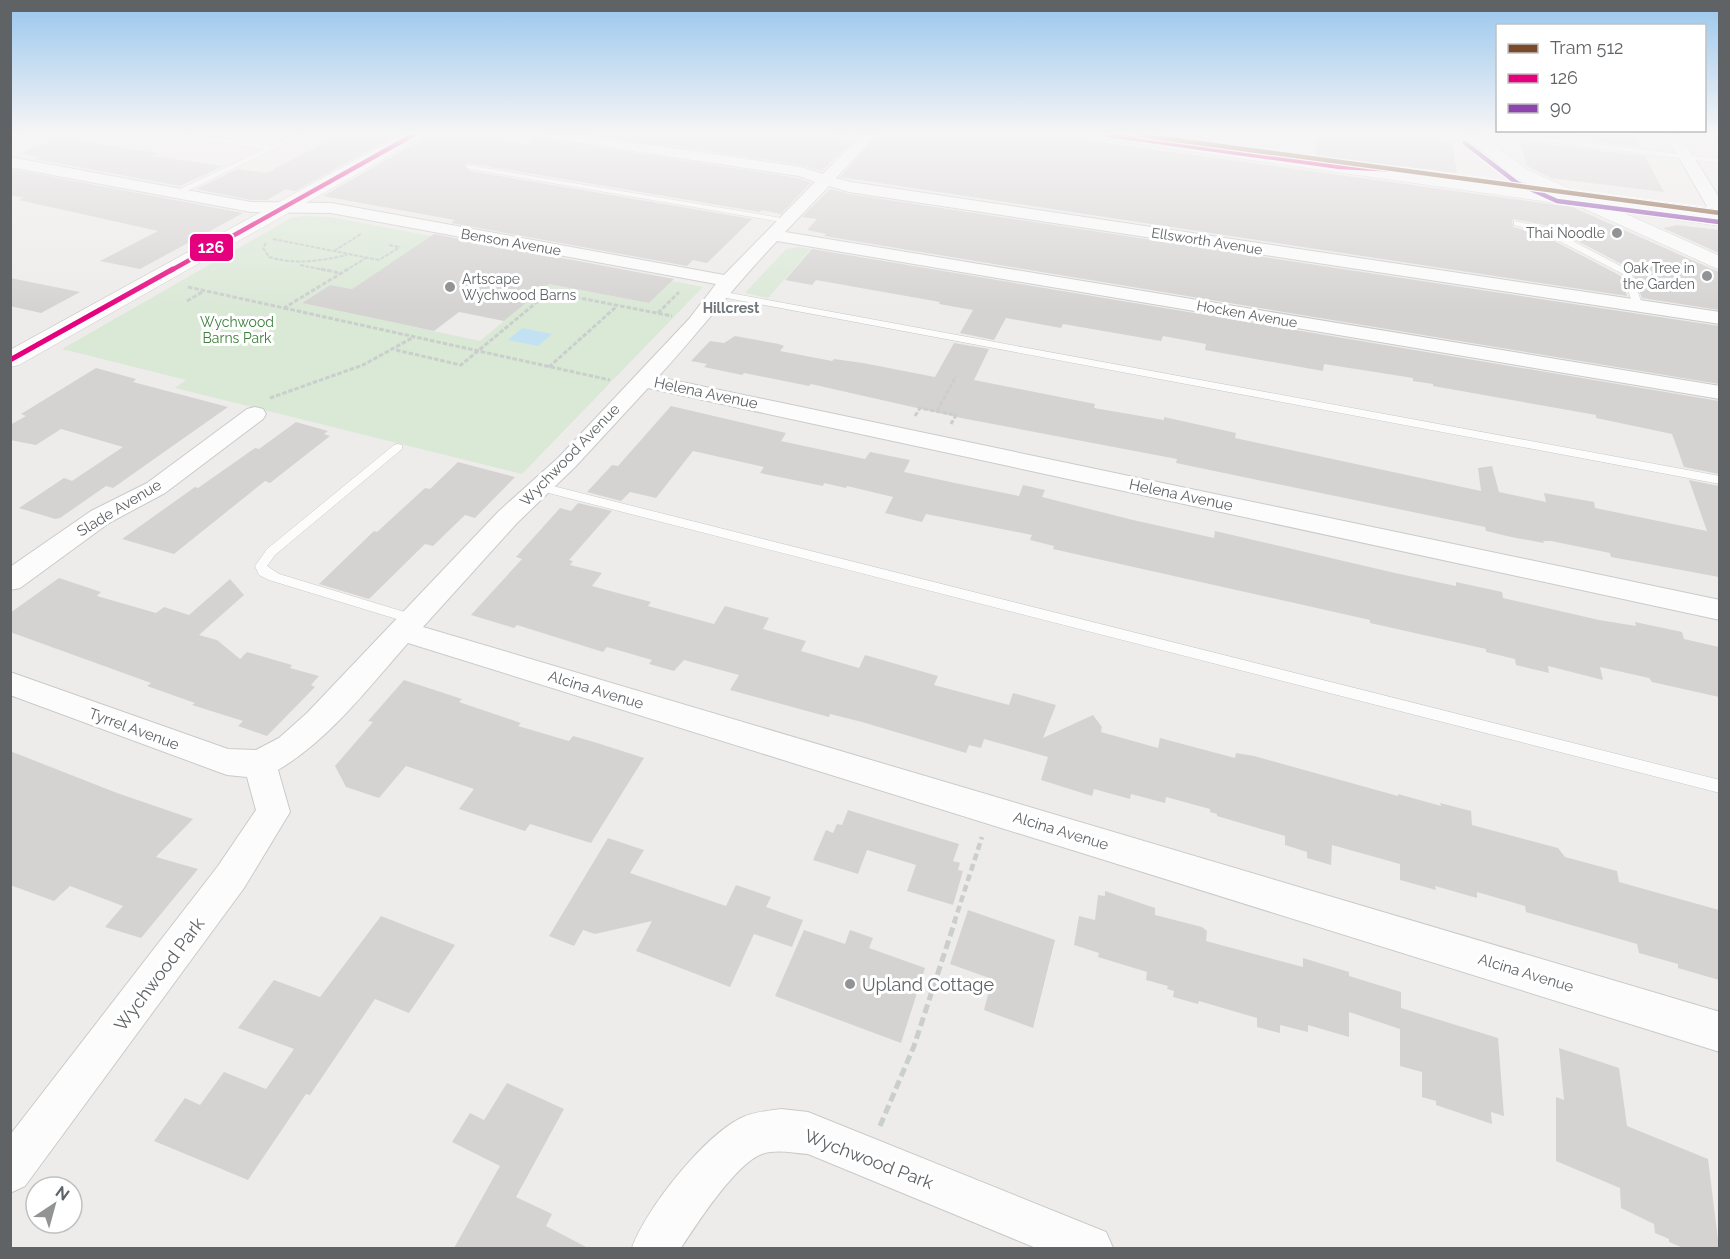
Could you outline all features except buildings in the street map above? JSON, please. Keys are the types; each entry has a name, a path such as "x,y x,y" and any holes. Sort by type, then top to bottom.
{"main road":[{"path":"10,360 308,194"},
{"path":"1526,194 1590,203 1718,210"},
{"path":"1567,194 1719,264"},
{"path":"1617,194 1718,210"}],"street":[{"name":"Benson Avenue","path":"183,194 251,207 331,208 724,288"},
{"name":"Wychwood Avenue","path":"260,764 290,747 318,722 508,518 541,487 643,380 696,323 724,288 813,194"},
{"name":"Ellsworth Avenue","path":"894,194 1719,318"},
{"path":"1708,194 1718,210"},
{"name":"Hocken Avenue","path":"781,228 1719,393"},
{"name":"Helena Avenue","path":"643,380 1719,610"},
{"name":"Slade Avenue","path":"10,581 100,517 156,488 262,406"},
{"name":"Alcina Avenue","path":"407,625 1719,1032"},
{"name":"Tyrrel Avenue","path":"10,684 226,762 260,764"},
{"name":"Wychwood Park","path":"10,1171 231,877 273,812 260,764"},
{"name":"Wychwood Park","path":"655,1248 687,1199 731,1149 754,1134 781,1130 808,1133 1090,1248"}],"lane":[{"path":"606,194 781,228"},
{"path":"1583,194 1718,210"},
{"path":"1517,223 1545,230 1627,273 1638,306"},
{"path":"724,288 1719,480"},
{"path":"399,447 271,552 261,566 264,572 274,577 407,625"},
{"path":"541,487 1719,787"}],"path":[{"path":"334,251 364,232"},
{"path":"340,273 275,260 264,254 263,248 270,238 379,261 400,247 389,245"},
{"path":"293,263 321,261 351,255"},
{"path":"284,308 366,258"},
{"path":"179,285 617,381"},
{"path":"658,313 681,290"},
{"path":"187,301 205,291"},
{"path":"396,351 461,365 549,292 679,317"},
{"path":"549,367 617,305"},
{"path":"262,406 396,351 414,337"},
{"path":"938,411 956,376"},
{"path":"914,417 920,408 956,415 951,425"},
{"path":"867,1156 914,1046 985,827"}],"green space":[{"name":"Wychwood Barns Park","path":"331,217 431,236 352,289 330,285 302,303 480,341 549,284 649,303 672,281 703,287 522,474 175,388 186,380 62,349 291,218"},
{"path":"799,247 811,249 768,298 745,293 786,249"}],"water":[{"path":"522,328 552,334 538,346 508,340"}],"tram line":[{"name":"512","path":"1577,194 1720,213"}],"transit line":[{"name":"126","path":"10,360 308,194"},
{"name":"90","path":"1541,194 1557,201 1719,222"},
{"name":"126","path":"1581,194 1720,212"}],"place":[{"name":"Thai Noodle","path":"1617,233"},
{"name":"Oak Tree in the Garden","path":"1707,276"},
{"name":"Artscape Wychwood Barns","path":"450,287"},
{"name":"Upland Cottage","path":"850,984"}],"district":[{"name":"Hillcrest","path":"731,308"}]}
